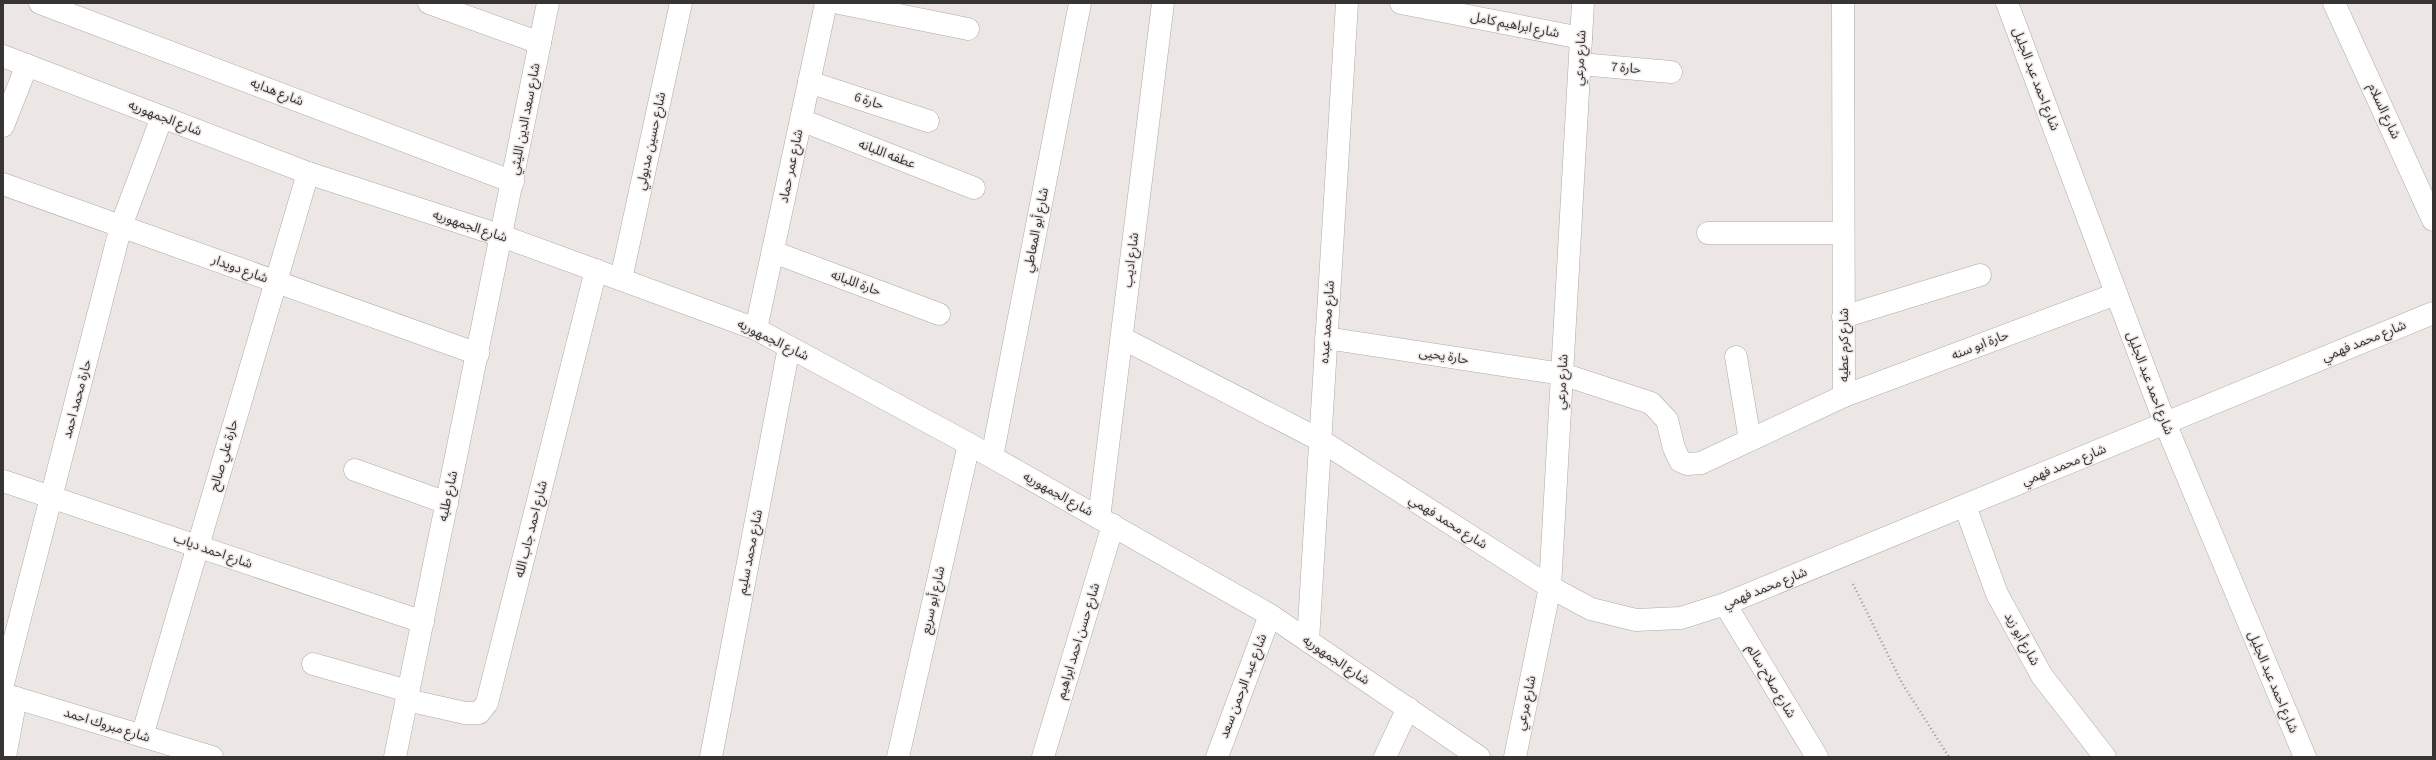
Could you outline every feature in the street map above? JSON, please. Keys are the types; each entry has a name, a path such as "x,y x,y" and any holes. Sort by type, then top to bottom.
{"street":[{"name":"شارع هدايه","path":"40,3 513,182"},
{"path":"429,3 540,43"},
{"name":"شارع سعد الدين الليثي","path":"502,236 548,3"},
{"name":"شارع حسين مدبولي","path":"621,279 681,3"},
{"name":"شارع عمر حماد","path":"756,329 826,3"},
{"path":"839,3 968,29"},
{"name":"شارع أبو المعاطي","path":"992,457 1080,3"},
{"name":"شارع اديب","path":"1106,521 1122,338 1163,3"},
{"name":"شارع محمد عبده","path":"1308,641 1347,3"},
{"name":"شارع ابراهيم كامل","path":"1401,3 1581,38"},
{"name":"شارع مرعي","path":"1515,757 1550,587 1583,3"},
{"name":"شارع كرم عطيه","path":"1562,374 1651,403 1667,420 1676,455 1687,464 1701,464 1844,396 1843,3"},
{"name":"شارع احمد عبد الجليل","path":"2007,3 2165,424 2305,757"},
{"name":"شارع السلام","path":"2334,3 2433,220"},
{"name":"شارع الجمهوريه","path":"3,56 308,173 502,236 756,329 969,444 1270,615 1479,757"},
{"name":"حارة 7","path":"1580,64 1671,72"},
{"path":"3,126 27,65"},
{"name":"حارة 6","path":"809,82 928,121"},
{"name":"حارة محمد احمد","path":"5,757 7,692 51,497 122,226 162,117"},
{"name":"عطفه اللبانه","path":"801,120 974,188"},
{"name":"حارة علي صالح","path":"142,736 308,173"},
{"name":"شارع دويدار","path":"3,184 478,354"},
{"path":"1708,233 1843,233"},
{"name":"شارع طلبه","path":"395,757 502,236"},
{"name":"حارة اللبانه","path":"772,252 939,314"},
{"name":"شارع احمد جاب الله","path":"408,695 465,713 479,713 487,703 596,270"},
{"path":"1843,317 1980,275"},
{"name":"حارة ابو سنه","path":"1844,396 2116,294"},
{"name":"شارع محمد فهمي","path":"1122,338 1320,440 1550,587 1591,609 1636,620 1681,618 1725,604 2165,424 2433,312"},
{"name":"حارة يحيى","path":"1326,338 1562,374"},
{"name":"شارع محمد سليم","path":"711,757 789,347"},
{"path":"1736,357 1750,440"},
{"name":"شارع أبو سريع","path":"898,757 969,444"},
{"path":"355,470 447,503"},
{"name":"شارع احمد دياب","path":"3,481 423,622"},
{"name":"شارع أبو زيد","path":"1965,506 1997,594 2042,676 2105,757"},
{"name":"شارع حسن احمد ابراهيم","path":"1043,757 1106,521"},
{"name":"شارع صلاح سالم","path":"1725,604 1817,757"},
{"name":"شارع عبد الرحمن سعد","path":"1217,757 1270,615"},
{"path":"313,664 408,695"},
{"name":"شارع مبروك احمد","path":"7,692 212,757"},
{"path":"1385,757 1408,708"}],"path":[{"path":"1840,557 1902,683 1950,757"}]}
